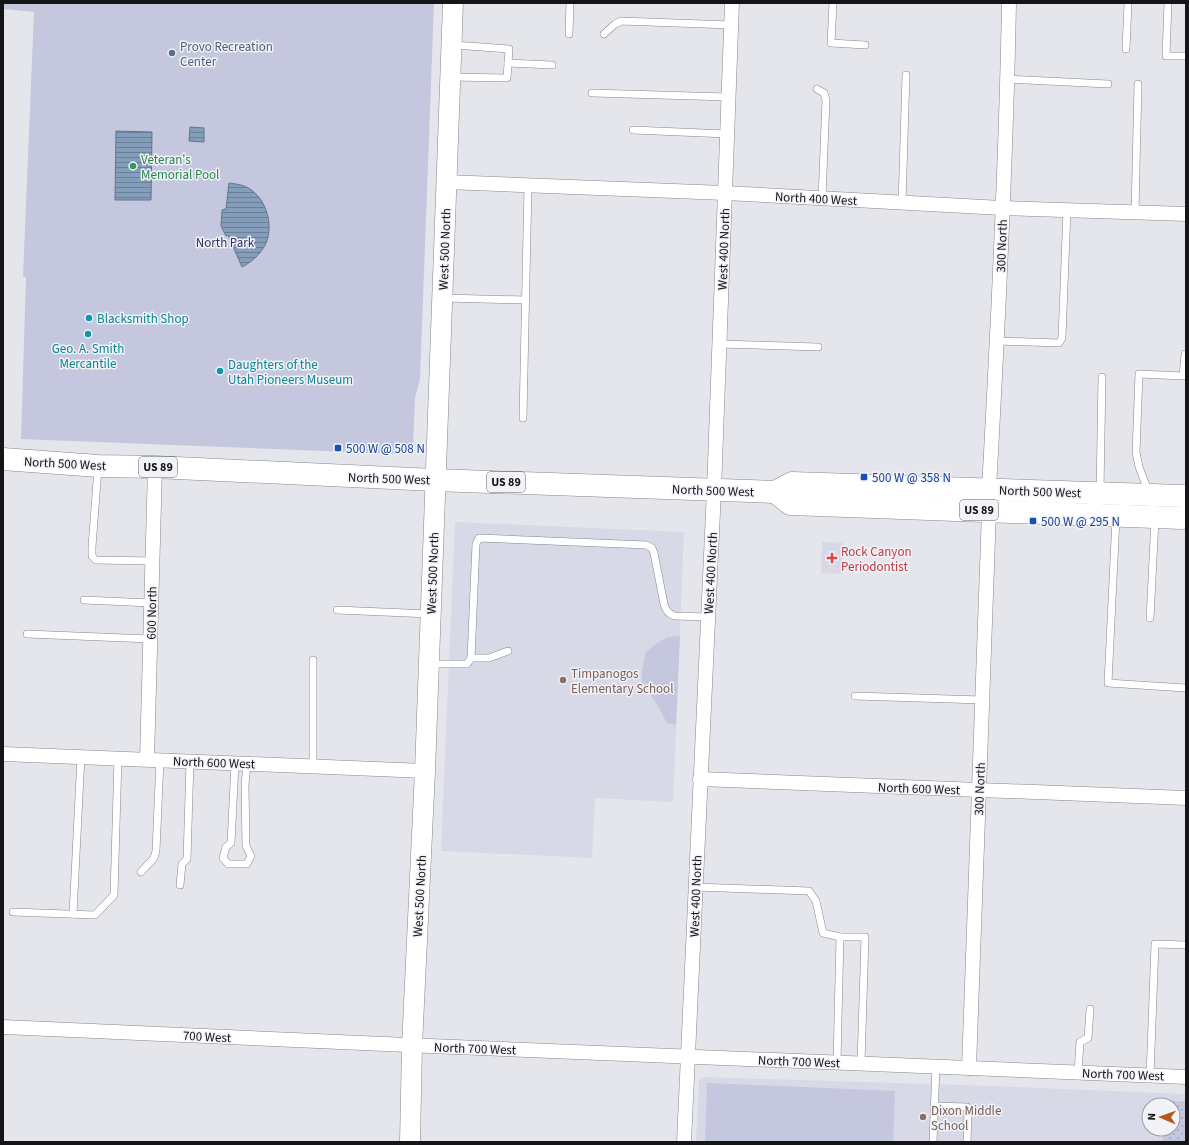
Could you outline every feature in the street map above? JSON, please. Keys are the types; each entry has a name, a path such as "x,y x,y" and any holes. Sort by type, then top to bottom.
{"main road":[{"name":"North 500 West","path":"3,459 98,466 155,467 435,480 714,490 775,492 792,483 1182,496 1186,498"},
{"name":"North 500 West","path":"775,492 790,504 1182,518 1186,515"}],"street":[{"name":"West 500 North","path":"410,1142 412,1046 425,771 453,3"},
{"name":"West 400 North","path":"684,1142 714,490 732,3"},
{"name":"300 North","path":"989,489 1008,79 1009,3"},
{"name":"North 400 West","path":"446,182 725,193 1002,208 1186,214"},
{"name":"600 North","path":"154,760 150,639 155,467"},
{"name":"300 North","path":"969,1068 989,511"},
{"name":"North 600 West","path":"3,754 425,771"},
{"name":"North 600 West","path":"700,779 1186,798"},
{"name":"700 West","path":"3,1027 412,1046"},
{"name":"North 700 West","path":"412,1046 1186,1077"}],"lane":[{"path":"569,34 570,3"},
{"path":"832,3 831,43 865,45"},
{"path":"1126,49 1128,3"},
{"path":"1168,3 1166,56 1186,56"},
{"path":"604,34 620,21 731,25"},
{"path":"450,77 507,78 509,49 451,44"},
{"path":"508,63 552,65"},
{"path":"902,203 906,75"},
{"path":"1008,79 1108,84"},
{"path":"1135,212 1138,84"},
{"path":"816,89 824,93 826,100 822,198"},
{"path":"592,93 728,97"},
{"path":"633,130 727,134"},
{"path":"523,418 528,186"},
{"path":"997,341 1059,343 1062,338 1068,210"},
{"path":"442,298 525,300"},
{"path":"719,344 818,348"},
{"path":"1150,495 1139,467 1136,452 1140,374 1183,376 1186,354"},
{"path":"1100,493 1102,377"},
{"path":"98,466 92,556 96,560 152,561"},
{"path":"1116,515 1108,683 1185,688"},
{"path":"1150,618 1155,516"},
{"path":"469,661 476,544 479,538 646,545 652,548 654,552 666,610 675,616 707,617"},
{"path":"84,600 151,603"},
{"path":"337,610 431,614"},
{"path":"27,634 150,639"},
{"path":"429,664 489,658 508,651"},
{"path":"313,660 313,766"},
{"path":"855,696 982,700"},
{"path":"73,914 81,757"},
{"path":"13,912 95,915 114,895 118,758"},
{"path":"141,872 154,858 156,852 154,760"},
{"path":"180,885 182,864 187,859 190,762"},
{"path":"241,763 245,785 246,846 251,856 247,864 228,864 223,858 226,847 231,843 241,763"},
{"path":"696,887 809,891 816,901 823,933 840,937 866,937 862,1063"},
{"path":"837,1062 840,937"},
{"path":"1150,1076 1155,944 1186,945"},
{"path":"1078,1073 1080,1042 1088,1038 1090,1009"},
{"path":"933,1142 936,1066"},
{"path":"934,1106 967,1107 967,1142"}],"shaded area":[{"path":"190,127 204,128 204,142 189,141"},
{"name":"Veteran's Memorial Pool","path":"116,131 152,132 151,200 115,200"},
{"path":"229,183 238,184 255,193 260,198 268,217 269,230 267,242 262,251 251,262 242,267 228,235 226,236 221,226 222,210 226,209"},
{"name":"Timpanogos Elementary School","path":"455,522 684,532 673,802 595,798 592,858 441,851"},
{"name":"Rock Canyon Periodontist","path":"822,542 843,543 842,574 821,573"},
{"name":"Dixon Middle School","path":"704,1077 1186,1094 1186,1142 696,1142 699,1080"}],"green space":[{"name":"North Park","path":"3,3 434,3 420,379 415,398 413,446 409,451 401,454 21,439 26,277 23,277 34,12 3,9"},
{"path":"680,636 676,725 667,723 657,704 642,683 642,670 646,652 657,643 668,637"},
{"path":"707,1083 895,1091 893,1142 705,1142"},
{"path":"1181,1102 1186,1102 1186,1142 1163,1142 1163,1137 1181,1137"}],"place":[{"name":"Provo Recreation Center","path":"172,53"},
{"name":"Veteran's Memorial Pool","path":"133,166"},
{"name":"Blacksmith Shop","path":"89,318"},
{"name":"Geo. A. Smith Mercantile","path":"88,334"},
{"name":"Daughters of the Utah Pioneers Museum","path":"220,371"},
{"name":"500 W @ 508 N","path":"338,448"},
{"name":"500 W @ 358 N","path":"864,477"},
{"name":"500 W @ 295 N","path":"1033,521"},
{"name":"Rock Canyon Periodontist","path":"832,558"},
{"name":"Timpanogos Elementary School","path":"563,680"},
{"name":"Dixon Middle School","path":"923,1117"}]}
